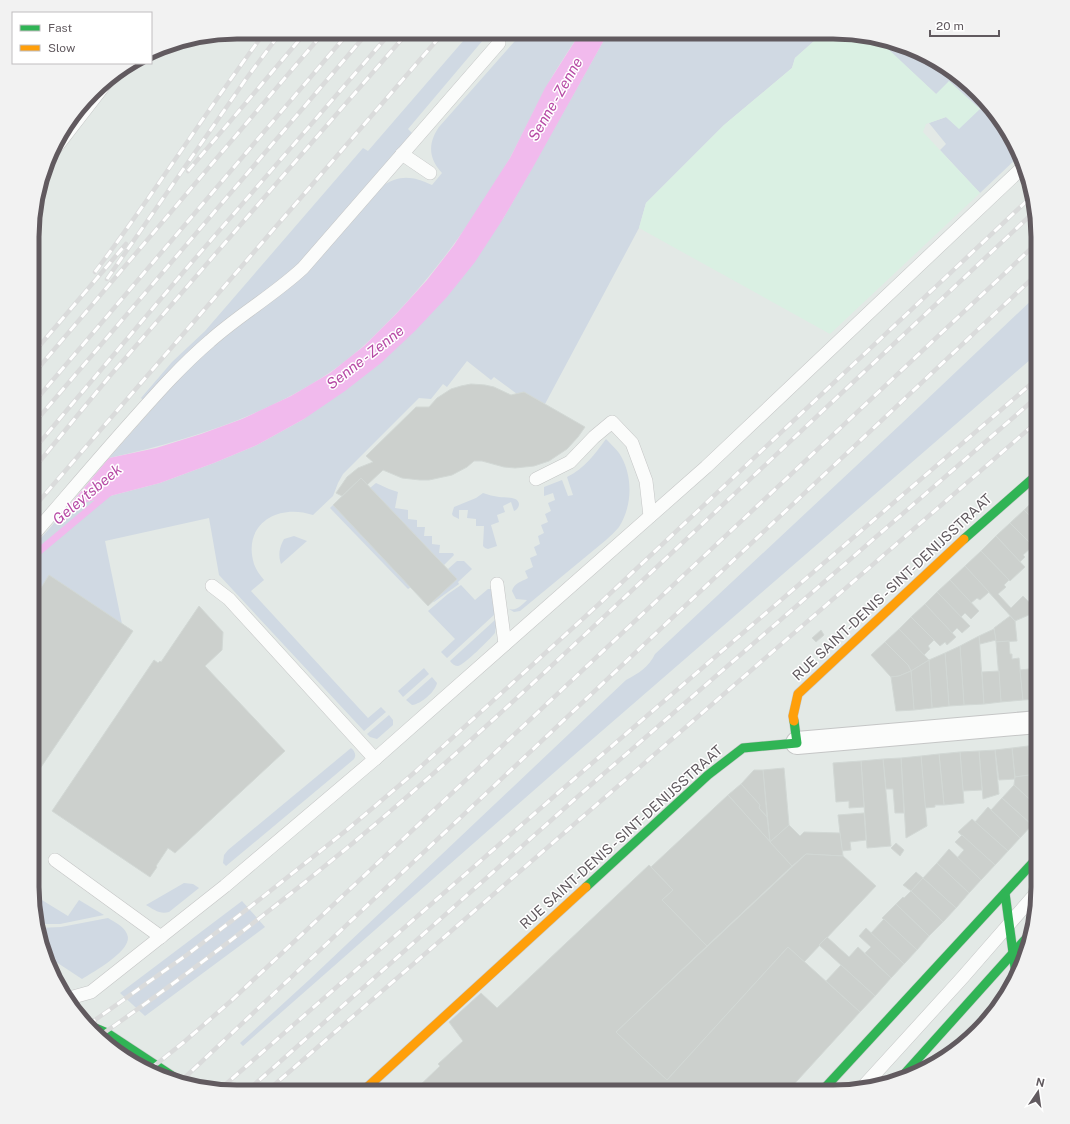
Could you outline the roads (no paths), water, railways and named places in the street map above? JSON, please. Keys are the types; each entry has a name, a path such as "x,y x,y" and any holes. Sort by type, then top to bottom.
{"street":[{"name":"RUE SAINT-DENIS - SINT-DENIJSSTRAAT","path":"370,1085 708,775 743,748 797,743 793,716 798,694 981,523 1031,480"},
{"path":"797,743 1031,723"},
{"path":"827,1085 1031,864"},
{"path":"1004,893 1009,923 1011,955 1014,967"},
{"path":"907,1070 1023,942"},
{"path":"101,1031 165,1071"}],"lane":[{"path":"39,528 123,431 168,382 210,340 286,284 303,268 499,43"},
{"path":"402,154 430,173"},
{"path":"72,997 91,992 161,937 225,886 375,759 706,467 1019,171"},
{"path":"536,479 570,462 594,437 612,422 632,444 646,481 650,516"},
{"path":"497,584 505,644"},
{"path":"212,586 229,599 375,759"},
{"path":"55,860 161,937"},
{"path":"867,1082 963,977 1031,899"}],"water":[{"name":"Senne - Zenne","path":"576,39 605,39 503,219 475,262 447,297 415,331 381,363 345,391 304,419 257,445 160,483 68,507 109,458 156,448 242,419 291,396 330,373 364,346 427,280 454,245 510,158 545,88"}],"waterway":[{"name":"Geleytsbeek","path":"39,551 110,492"}],"railway":[{"path":"95,272 260,39"},
{"path":"107,279 246,79 276,39"},
{"path":"188,171 300,39"},
{"path":"39,367 318,39"},
{"path":"39,396 343,39"},
{"path":"39,417 362,39"},
{"path":"39,443 186,269 385,39"},
{"path":"39,462 109,377 402,39"},
{"path":"39,501 438,39"},
{"path":"92,1022 188,954 250,907 348,829 415,772 599,604 1027,200"},
{"path":"104,1033 196,967 291,893 353,843 431,775 508,706 1030,216"},
{"path":"39,346 126,244"},
{"path":"153,1067 232,1000 1031,249"},
{"path":"185,1078 1031,280"},
{"path":"225,1085 590,765 1031,384"},
{"path":"254,1085 593,783 1031,402"},
{"path":"274,1085 1031,427"}]}
